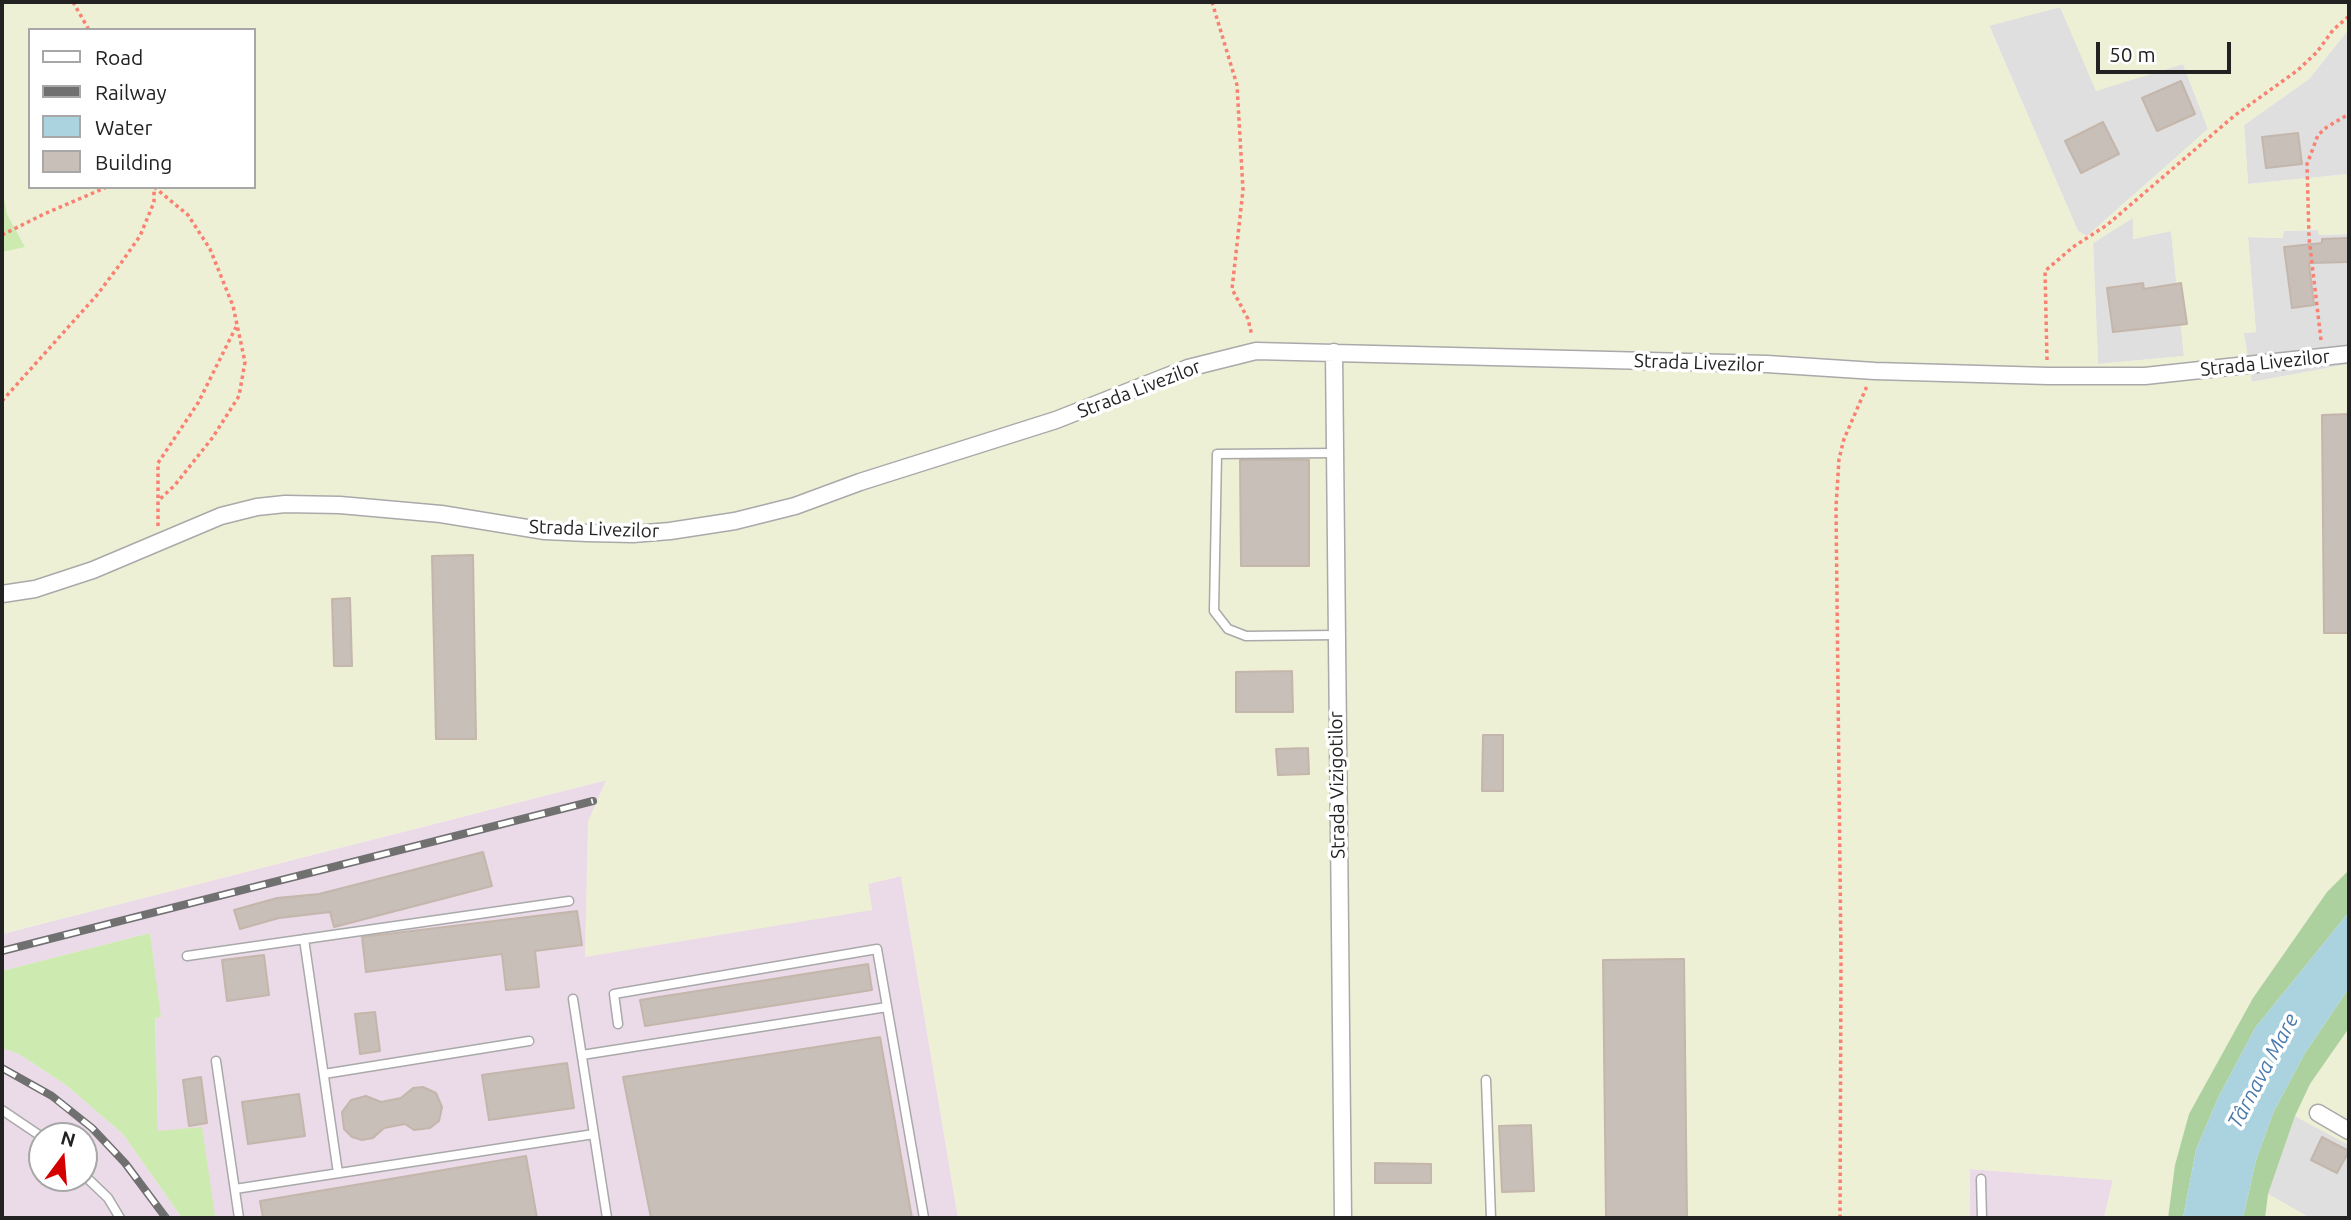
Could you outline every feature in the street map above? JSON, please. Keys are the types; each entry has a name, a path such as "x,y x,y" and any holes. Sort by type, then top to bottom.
{"street":[{"name":"Strada Livezilor","path":"2,594 35,589 93,570 221,516 257,507 285,504 340,505 441,514 545,531 587,533 633,534 670,531 735,521 795,506 860,482 1056,421 1188,368 1256,351 1767,364 1874,371 2048,376 2145,376 2349,354"},
{"name":"Strada Vizigotilor","path":"1334,352 1343,1218"},
{"path":"2318,1113 2349,1131"}],"lane":[{"path":"1335,453 1217,454 1214,611 1228,629 1246,636 1336,635"},
{"path":"187,956 569,901"},
{"path":"304,939 338,1173"},
{"path":"618,1024 614,995 877,949 924,1218"},
{"path":"573,999 607,1218"},
{"path":"582,1055 887,1007"},
{"path":"324,1074 529,1041"},
{"path":"216,1061 239,1218"},
{"path":"1486,1080 1490,1218"},
{"path":"2,1111 28,1128"},
{"path":"234,1189 594,1134"},
{"path":"1982,1179 1982,1218"},
{"path":"98,1188 108,1198 120,1218"}],"path":[{"path":"73,2 88,28"},
{"path":"1212,2 1237,85 1243,190 1232,289 1248,319 1256,351"},
{"path":"2048,376 2045,271 2073,247 2107,225 2234,117 2298,70 2349,16"},
{"path":"2323,356 2309,238 2307,164 2318,135 2349,114"},
{"path":"2,235 102,189"},
{"path":"2,401 89,304 141,236 154,202 154,189"},
{"path":"156,189 188,215 210,249 233,306 245,362 239,396 213,437 175,485 159,500"},
{"path":"157,544 158,464 198,403 237,325"},
{"path":"1840,1218 1837,493 1839,459 1844,439 1874,371"}],"shaded area":[{"path":"2061,7 2096,90 2183,64 2208,129 2087,236 2078,231 1989,25"},
{"path":"2349,29 2349,174 2248,184 2244,125 2309,79"},
{"path":"2134,217 2133,239 2171,231 2184,356 2098,364 2093,243"},
{"path":"2318,230 2320,235 2349,234 2349,364 2251,382 2243,333 2256,332 2248,237 2283,238 2283,231"},
{"path":"607,780 588,822 872,910 868,884 901,876 958,1218 184,1218 215,1216 158,1131 155,1018 160,1017 150,933 2,971 2,934"},
{"path":"2,1048 19,1054 66,1085 123,1134 182,1218 2,1218"},
{"path":"2295,1116 2349,1145 2349,1218 2310,1218 2268,1194"},
{"path":"1970,1169 2113,1180 2104,1218 1970,1218"}],"green space":[{"path":"2,2 2349,2 2349,29 2309,79 2244,125 2248,184 2349,174 2349,234 2319,235 2318,230 2284,231 2283,238 2248,237 2256,332 2244,333 2252,382 2349,364 2349,870 2327,892 2253,998 2189,1114 2175,1165 2168,1218 2104,1218 2113,1180 1970,1169 1970,1218 958,1218 901,876 868,884 872,910 585,957 588,822 606,780 2,934 2,252 25,246 7,214 2,188","holes":["2060,7 2096,91 2183,64 2208,129 2087,236 2078,231 1989,26","2133,218 2133,239 2171,231 2184,356 2098,364 2093,243"]},
{"path":"2,188 7,214 25,247 2,252"},
{"path":"2349,870 2349,912 2255,1028 2218,1098 2196,1150 2183,1218 2168,1218 2175,1165 2189,1114 2253,998 2327,892"},
{"path":"150,933 161,1017 155,1018 158,1131 202,1127 215,1216 182,1218 123,1134 66,1085 19,1054 2,1048 2,971"},
{"path":"2349,988 2349,1028 2310,1084 2295,1116 2268,1194 2265,1218 2243,1218 2256,1160 2274,1111 2305,1053"},
{"path":"2349,1028 2349,1145 2295,1116 2310,1084"},
{"path":"2268,1194 2310,1218 2265,1218"}],"water":[{"name":"Târnava Mare","path":"2349,912 2349,988 2305,1053 2274,1111 2256,1160 2243,1218 2183,1218 2196,1150 2218,1098 2255,1028"}],"building":[{"path":"2181,81 2195,114 2157,131 2142,98"},
{"path":"2103,122 2119,154 2081,173 2065,141"},
{"path":"2298,133 2302,164 2266,168 2262,137"},
{"path":"2349,238 2349,262 2309,263 2314,305 2292,308 2284,247 2322,243 2322,239"},
{"path":"2143,283 2144,289 2181,283 2187,324 2113,332 2107,288"},
{"path":"2349,414 2349,633 2324,633 2322,415"},
{"path":"1240,460 1309,460 1309,566 1241,566"},
{"path":"473,555 476,739 436,739 432,556"},
{"path":"350,598 352,666 334,666 332,599"},
{"path":"1292,671 1293,712 1236,712 1236,672"},
{"path":"1483,735 1503,735 1503,791 1482,791"},
{"path":"1308,748 1309,774 1278,775 1276,749"},
{"path":"483,852 492,886 334,927 330,912 279,918 240,929 234,910 277,898 319,894"},
{"path":"577,911 582,945 535,951 539,987 506,990 502,954 366,972 362,937"},
{"path":"264,955 269,995 227,1001 222,960"},
{"path":"1684,959 1687,1218 1606,1218 1603,960"},
{"path":"868,964 872,990 645,1026 640,1000"},
{"path":"375,1012 380,1051 360,1054 355,1014"},
{"path":"880,1037 912,1218 651,1218 623,1077"},
{"path":"567,1063 574,1108 489,1120 482,1075"},
{"path":"201,1077 207,1123 189,1126 183,1080"},
{"path":"423,1087 436,1093 442,1107 439,1121 430,1128 414,1130 405,1124 384,1128 373,1138 362,1140 352,1137 344,1129 342,1112 351,1100 366,1096 381,1102 401,1098 413,1088"},
{"path":"299,1094 305,1136 248,1144 242,1102"},
{"path":"1531,1125 1534,1191 1502,1192 1499,1126"},
{"path":"2322,1137 2349,1151 2337,1173 2311,1160"},
{"path":"526,1156 537,1218 263,1218 260,1201"},
{"path":"1375,1163 1431,1164 1431,1183 1375,1183"}],"railway":[{"path":"2,951 593,801"},
{"path":"2,1068 52,1096 92,1128 125,1163 166,1218"}]}
